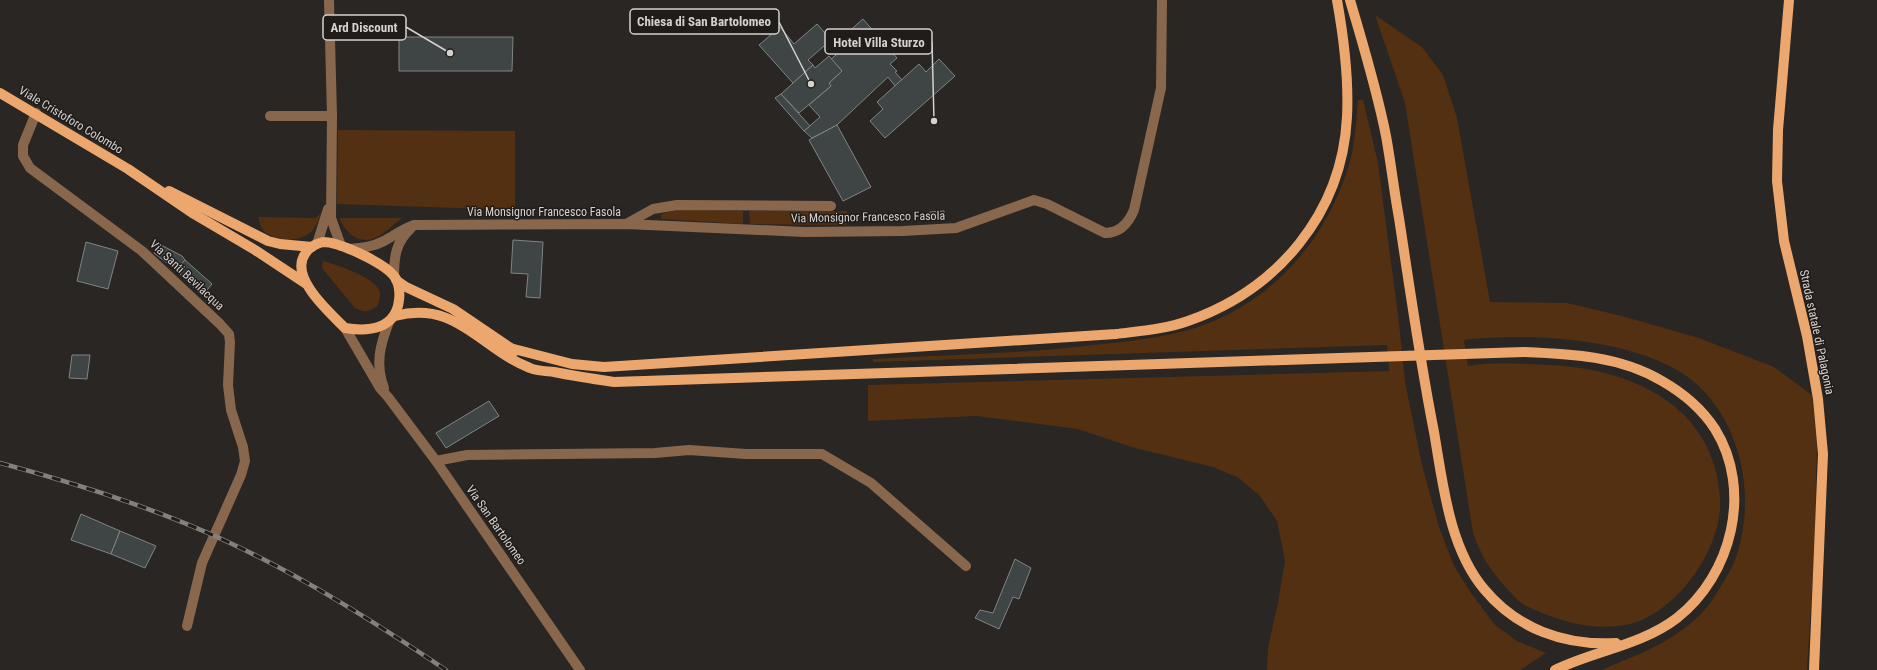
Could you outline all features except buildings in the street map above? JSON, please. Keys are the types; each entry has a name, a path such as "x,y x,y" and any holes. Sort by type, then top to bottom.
{"main road":[{"path":"510,348 566,362 604,367 1116,334 1186,322 1220,309 1255,288 1280,266 1298,246 1312,226 1332,185 1341,156 1347,119 1347,74 1337,0"},
{"path":"1350,0 1386,136 1432,425 1445,494 1462,550 1484,589 1515,618 1537,631 1560,638 1600,644 1643,637"},
{"name":"Strada statale di Palagonia","path":"1789,0 1778,130 1777,181 1784,241 1807,336 1818,399 1823,454 1814,670"},
{"name":"Viale Cristoforo Colombo","path":"0,93 128,169"},
{"path":"128,169 268,242 280,244 314,245 329,242 345,247 372,261 406,287 453,309 510,348 554,372"},
{"path":"128,169 194,214 255,250 305,283 344,328 367,330 392,319 418,312 441,315 462,325 518,362 531,368 581,378 614,382 1388,358 1524,352 1586,355 1637,368 1681,392 1700,409 1715,430 1730,468 1734,494 1734,514 1725,552 1707,584 1692,603 1678,617 1643,637 1568,663 1555,670"},
{"path":"305,283 300,270 301,263 303,257 314,245"},
{"path":"392,319 399,298 395,278"}],"street":[{"path":"329,0 332,116 330,195 331,218 345,247 372,246 383,242 404,228 414,225"},
{"name":"Via Monsignor Francesco Fasola","path":"414,225 626,224 804,232 903,231 956,228 1034,200 1047,204 1105,233 1117,230 1124,226 1134,210 1161,88 1162,0"},
{"name":"Via Santi Bevilacqua","path":"36,113 23,145 23,156 30,168 142,251 220,324 228,334 230,342 228,385 231,410 243,446 245,461 228,506 202,563 187,626"},
{"path":"270,116 332,116"},
{"path":"314,245 326,217 330,195"},
{"path":"626,224 653,209 677,205 831,206"},
{"path":"395,278 395,254 398,245 404,235 414,225"},
{"path":"388,397 380,377 379,361 381,343 392,319"},
{"path":"344,328 380,388 388,397"},
{"name":"Via San Bartolomeo","path":"388,397 436,461 580,670"},
{"path":"436,461 467,455 655,453 689,450 746,454 822,454 871,483 966,566"}],"shaded area":[{"path":"1375,15 1422,47 1443,75 1457,118 1490,302 1567,303 1622,316 1699,338 1774,367 1812,395 1817,445 1815,542 1807,670 1601,670 1665,641 1689,625 1700,615 1714,597 1732,567 1738,552 1744,525 1744,479 1732,435 1722,415 1709,397 1693,381 1671,367 1644,355 1583,341 1551,338 1520,337 1464,340 1468,366 1498,363 1550,365 1580,368 1610,374 1638,384 1663,398 1685,416 1702,438 1714,465 1720,497 1719,516 1714,536 1706,556 1694,574 1681,591 1665,606 1648,617 1622,626 1596,626 1562,620 1524,605 1504,586 1488,565 1473,533 1405,103"},
{"path":"1358,100 1363,100 1378,163 1399,323 1405,382 1422,465 1439,527 1454,566 1471,593 1495,625 1517,641 1546,653 1520,670 1267,670 1268,647 1278,603 1285,561 1277,521 1260,496 1239,478 1213,467 1135,448 1078,429 976,416 868,421 868,385 1389,371 1387,345 873,362 873,359 1032,351 1151,338 1199,327 1238,309 1281,277 1299,258 1315,237 1340,190 1349,165 1353,150"},
{"path":"338,130 515,131 515,210 337,204"},
{"path":"679,209 743,211 743,224 661,219 661,214"},
{"path":"749,211 847,211 846,225 750,224"},
{"path":"321,213 313,230 297,239 284,239 271,236 264,232 258,217 316,218"},
{"path":"339,218 402,218 379,236 366,240 350,234"},
{"path":"323,261 355,272 371,281 380,292 378,305 367,311 361,311 355,308 322,268"}],"railway":[{"path":"0,463 58,479 116,498 172,518 228,542 257,556 340,602 446,670"}],"place":[{"name":"Ard Discount","path":"450,53"},
{"name":"Chiesa di San Bartolomeo","path":"811,84"},
{"name":"Hotel Villa Sturzo","path":"934,121"}]}
